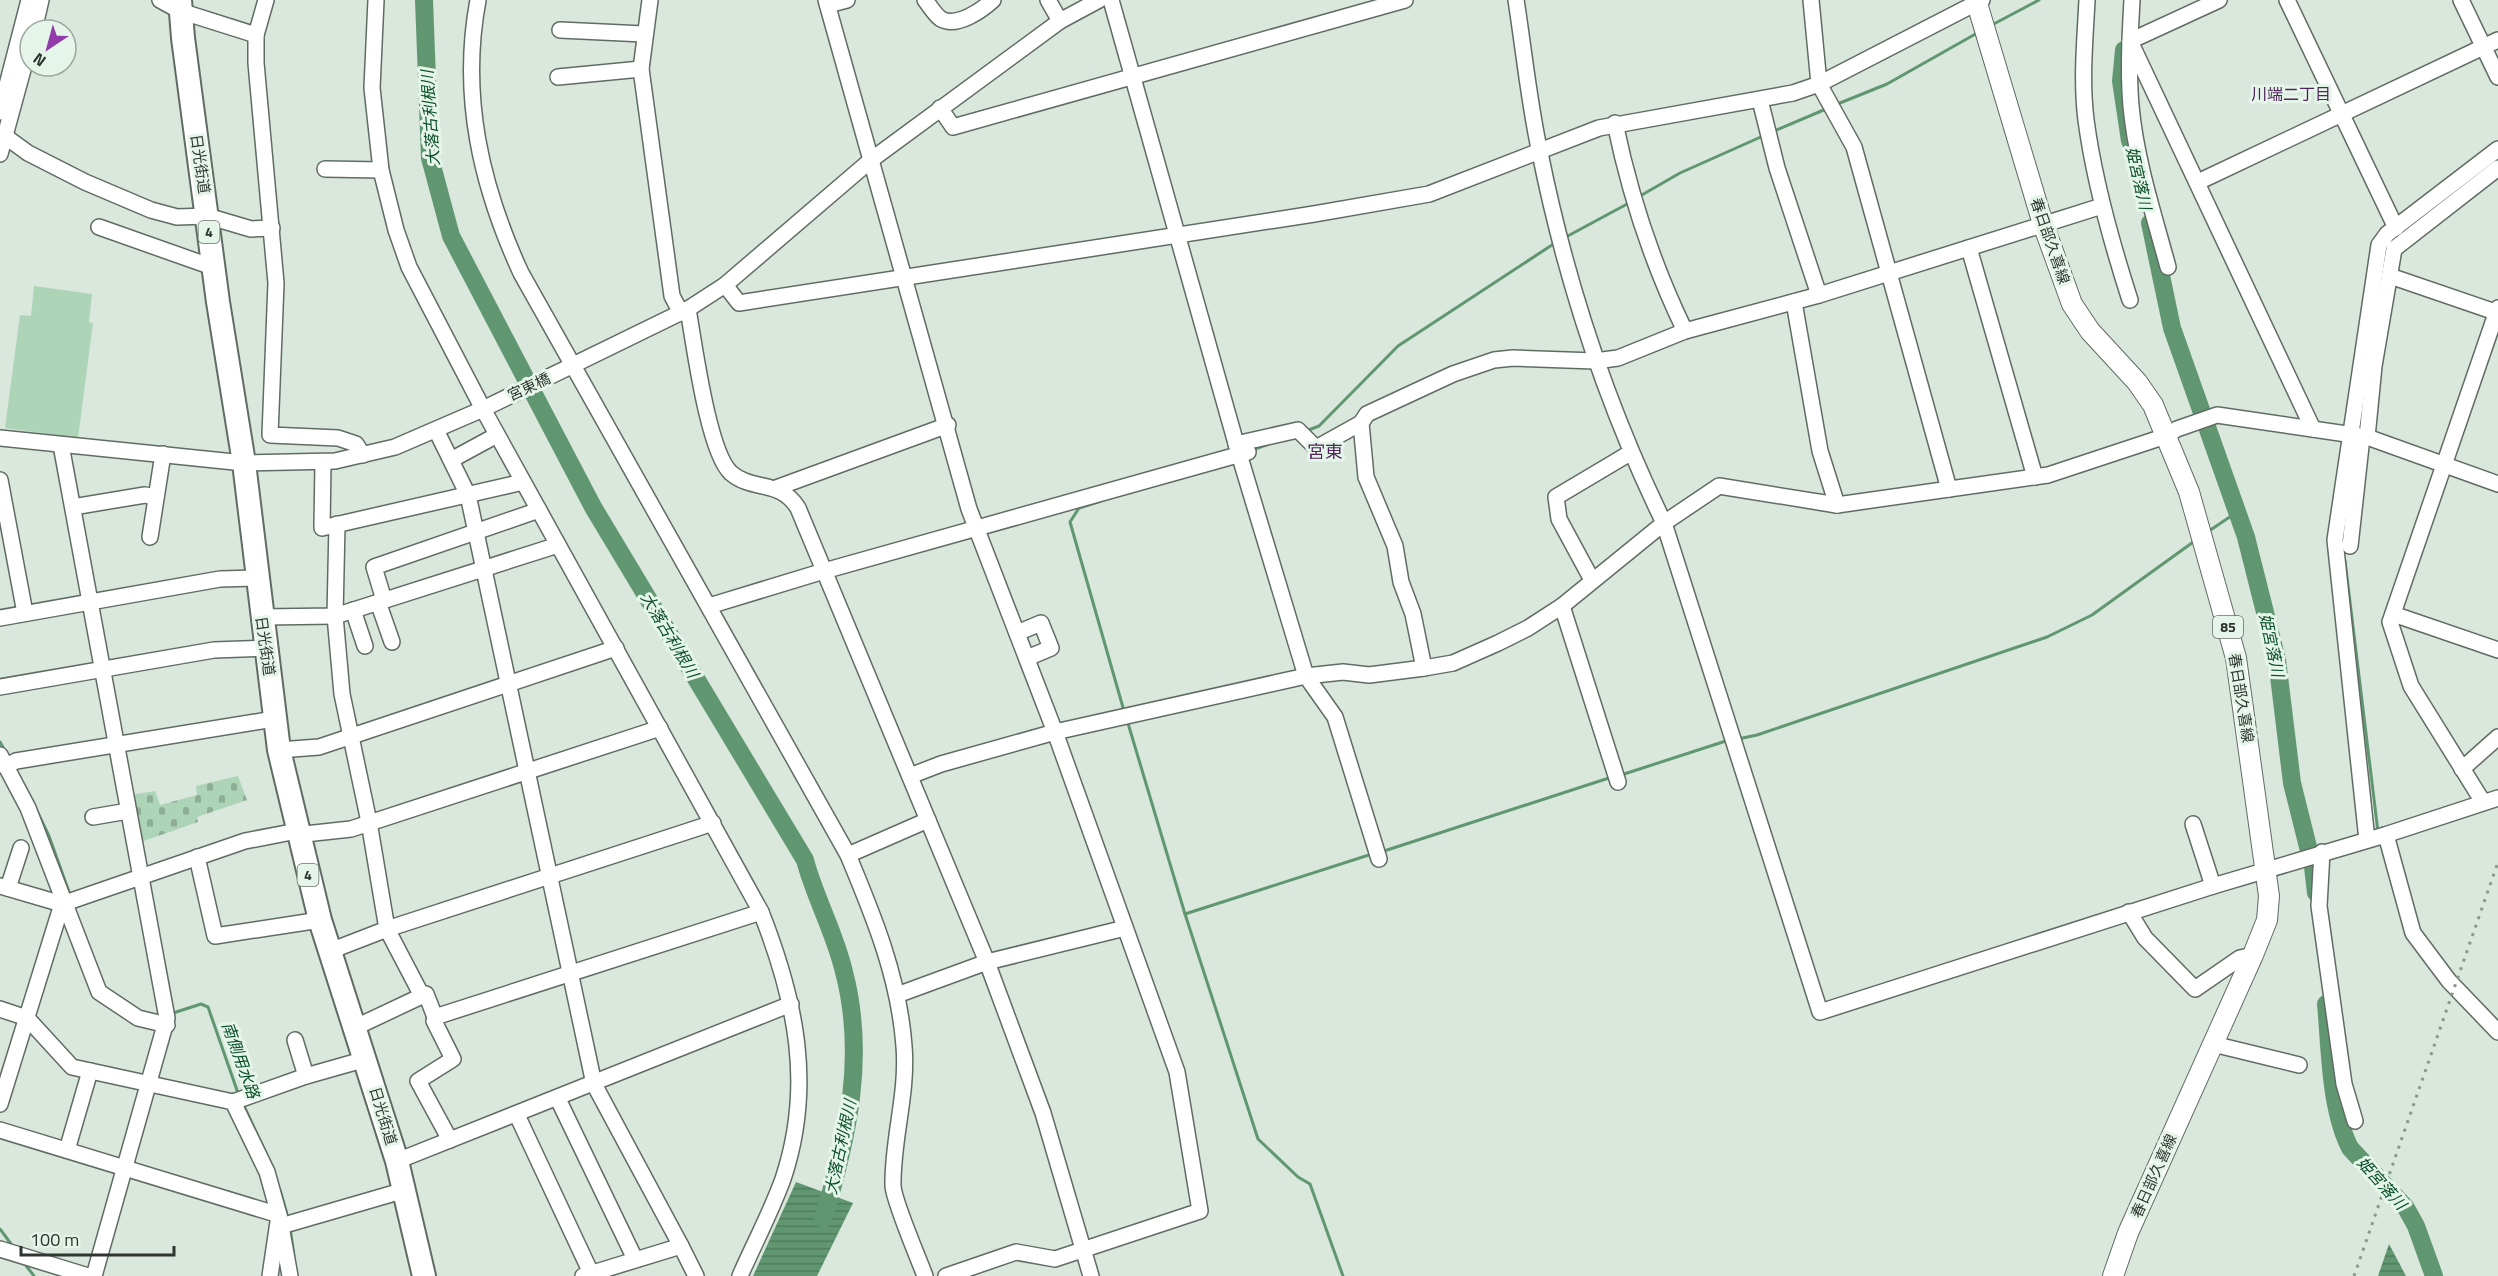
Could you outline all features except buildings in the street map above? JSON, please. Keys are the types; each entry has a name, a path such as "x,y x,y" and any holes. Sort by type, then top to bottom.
{"highway":[{"name":"日光街道","path":"173,4 244,464 256,578 279,750 320,920 397,1161 424,1276"}],"main road":[{"name":"春日部久喜線","path":"1978,1 2043,224 2072,304 2103,347 2137,382 2171,432 2236,658 2268,869 2267,920 2128,1233 2113,1276"}],"street":[{"path":"0,111 29,0"},
{"path":"37,18 41,0"},
{"path":"266,0 256,35 276,283 270,435 338,438 356,444 363,455"},
{"path":"376,0 372,88 381,170 396,231 409,267 497,435 761,912 776,951 796,1030 801,1087 797,1121 783,1179 740,1276"},
{"path":"478,0 472,64 473,105 485,181 495,214 521,273 848,855 878,925 897,995 904,1046 905,1084 893,1188 925,1276"},
{"path":"650,0 641,69 672,296 685,311 704,397 724,464 743,480 776,488 792,497 798,508 987,962 1043,1113 1091,1276"},
{"path":"847,0 827,3 976,528 1055,732 1177,1072 1200,1211 1055,1259 1016,1252 946,1276"},
{"path":"925,0 938,17 948,21 976,14 993,0"},
{"path":"1048,0 1060,21"},
{"name":"宮東橋","path":"0,438 244,464 323,462 395,447 483,408 685,311 725,285 871,160 940,108 1060,21 1099,0"},
{"path":"1111,0 1238,449 1306,676 1335,717 1379,859"},
{"path":"940,108 953,127 1405,0"},
{"path":"1516,0 1539,152 1595,361 1630,453 1664,523 1820,1012 2213,885 2377,837 2491,800 2462,769 2411,686 2390,622 2446,465 2497,311 2390,276"},
{"path":"1811,0 1819,84 1854,147 1887,273 1949,489"},
{"path":"2087,0 2084,37 2086,120 2102,206 2130,300"},
{"path":"2132,0 2130,41 2134,126 2150,204 2168,267"},
{"path":"2130,41 2219,0"},
{"path":"2287,0 2396,228"},
{"path":"2461,0 2491,44 2498,77"},
{"path":"725,285 739,303 1428,194 1615,123 1760,100 1819,84 1978,1"},
{"path":"173,4 256,35"},
{"path":"560,30 644,34"},
{"path":"2130,41 2313,429"},
{"path":"2198,182 2491,44"},
{"path":"558,77 641,69"},
{"path":"0,154 21,78"},
{"path":"1760,100 1778,168 1819,295"},
{"path":"1615,123 1623,162 1648,248 1685,332"},
{"path":"6,137 28,153 85,182 151,210 177,217 207,216 241,227 272,228"},
{"path":"2350,546 2357,436 2379,245 2382,238 2498,149"},
{"path":"2498,168 2397,245 2374,366 2335,540 2377,837 2413,933 2449,981 2498,1032"},
{"path":"325,169 381,170"},
{"path":"709,606 1298,430 1316,448 1361,423 1367,414 1453,374 1494,360 1513,358 1595,361 1618,358 1685,332 1819,295 2102,206"},
{"path":"99,227 215,268"},
{"path":"1969,248 2035,477"},
{"path":"1794,302 1820,451 1837,505"},
{"path":"910,776 940,764 1055,732 1306,676 1343,672 1369,675 1453,663 1528,628 1562,606 1664,523 1719,486 1837,505 2035,477 2217,415 2357,436 2498,484"},
{"path":"1361,423 1366,477 1395,546 1401,582 1413,614 1424,668"},
{"path":"776,488 948,424"},
{"path":"436,430 468,495 594,1084 696,1276"},
{"path":"451,460 497,435"},
{"path":"61,445 166,1017 150,1083 93,1276"},
{"path":"1593,580 1563,527 1557,512 1556,497 1630,453"},
{"path":"150,537 164,454"},
{"path":"323,462 322,528 523,482"},
{"path":"0,480 26,613"},
{"path":"73,507 145,495 156,498"},
{"path":"392,642 374,567 539,510"},
{"path":"337,524 335,616 338,670 369,822 387,929 422,996"},
{"path":"262,617 335,616 558,545"},
{"path":"0,618 220,579 256,578"},
{"path":"1562,606 1618,782"},
{"path":"353,610 365,646"},
{"path":"2393,614 2498,650"},
{"path":"1017,633 1041,622 1051,648 1026,658"},
{"path":"0,687 214,650 266,648"},
{"path":"279,750 319,747 616,648"},
{"path":"166,1017 138,1018 99,992 68,903 6,762 274,719"},
{"path":"21,848 4,887 68,903 245,841 297,831 305,834 351,829 660,728"},
{"path":"2462,769 2498,736"},
{"path":"93,817 128,811"},
{"path":"848,855 928,820"},
{"path":"330,951 387,929 713,824"},
{"path":"2193,824 2213,885"},
{"path":"2320,853 2319,906 2344,1084 2355,1121"},
{"path":"197,857 215,936 320,920"},
{"path":"0,1104 27,1018 68,903"},
{"path":"435,1017 761,912"},
{"path":"2129,912 2145,938 2194,989 2240,958 2253,955"},
{"path":"897,995 987,962 1125,928"},
{"path":"356,1027 426,994 435,1017 434,1022 453,1059 418,1081 450,1140"},
{"path":"397,1161 791,1005"},
{"path":"0,1009 27,1018 72,1067 239,1100 306,1076 366,1059"},
{"path":"294,1040 306,1076"},
{"path":"2213,1044 2299,1065"},
{"path":"67,1150 90,1071"},
{"path":"558,1099 635,1259"},
{"path":"239,1100 286,1222 290,1276"},
{"path":"516,1115 587,1275 681,1246"},
{"path":"0,1130 125,1167 286,1222 405,1190"},
{"path":"270,1276 286,1222"},
{"path":"0,1249 88,1276"}],"green space":[{"path":"34,286 92,294 89,322 93,323 78,438 5,428 20,315 31,316"},
{"path":"238,776 247,800 197,817 198,822 138,843 130,795 155,791 160,805 197,795 196,786"}],"shaded area":[{"path":"796,1182 853,1203 817,1276 753,1276"},
{"path":"2389,1244 2406,1276 2378,1276"}],"waterway":[{"name":"大落古利根川","path":"424,0 430,158 451,236 593,507 805,860 840,958 850,1003 854,1035 854,1066 840,1158 823,1219"},
{"path":"1990,26 2039,0"},
{"path":"1835,105 1887,84 1979,32"},
{"name":"姫宮落川","path":"2124,50 2121,81 2130,141"},
{"path":"1772,132 1826,109"},
{"path":"1640,196 1680,173 1763,136"},
{"path":"1564,238 1629,203"},
{"name":"姫宮落川","path":"2150,223 2172,328 2246,537 2277,660 2292,783 2313,867 2316,893"},
{"path":"1306,431 1319,426 1398,346 1555,243"},
{"path":"2360,430 2362,410"},
{"path":"1252,450 1269,444"},
{"path":"1101,501 1079,508 1070,522 1124,711"},
{"path":"2209,531 2237,512"},
{"path":"1738,739 1757,735 2047,637 2092,615 2196,540"},
{"path":"2345,561 2378,832"},
{"path":"1127,720 1185,914 1258,1139 1298,1177 1310,1184 1343,1276"},
{"path":"1621,775 1729,740"},
{"name":"南側用水路","path":"0,742 5,751"},
{"path":"1381,852 1612,777"},
{"name":"南側用水路","path":"36,809 49,836 69,892"},
{"path":"1185,914 1372,854"},
{"name":"南側用水路","path":"170,1014 201,1004 208,1007 239,1096"},
{"name":"姫宮落川","path":"2326,1004 2332,1078 2343,1132 2350,1148 2406,1208 2416,1226 2434,1276"},
{"name":"南側用水路","path":"243,1104 266,1153"},
{"name":"南側用水路","path":"280,1190 288,1218"},
{"name":"南側用水路","path":"290,1227 294,1256"},
{"path":"0,1229 14,1248"},
{"path":"24,1263 34,1276"}],"railway":[{"path":"2354,1276 2498,862"}],"district":[{"name":"川端二丁目","path":"2291,94"},
{"name":"宮東","path":"1325,452"}]}
